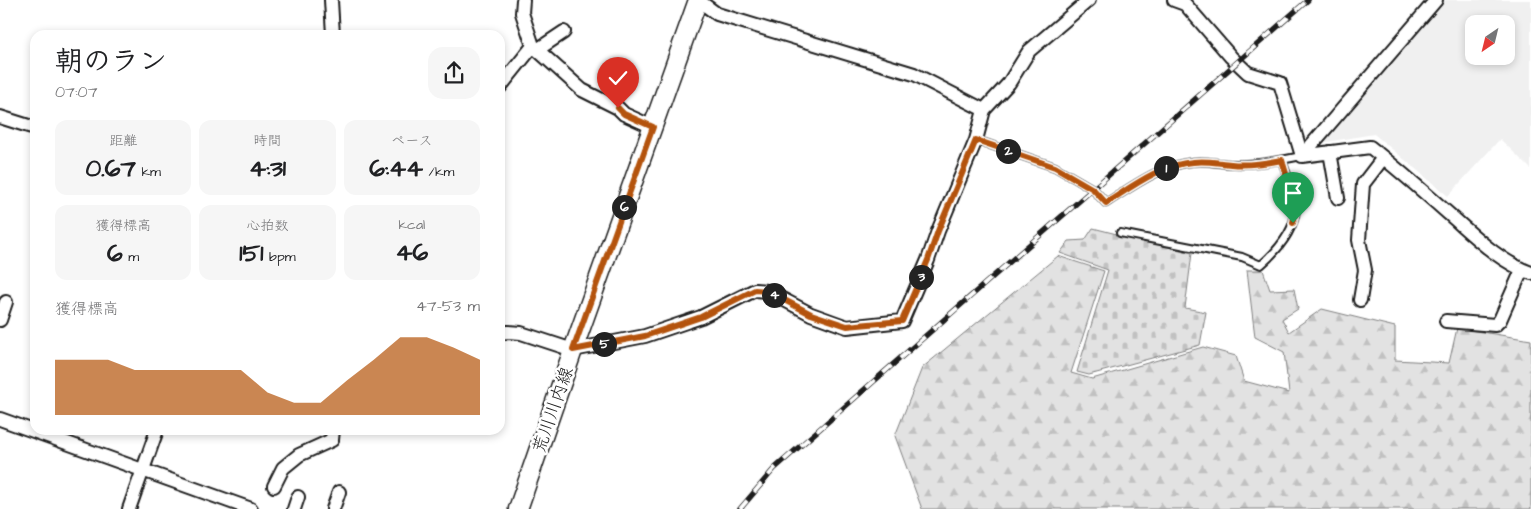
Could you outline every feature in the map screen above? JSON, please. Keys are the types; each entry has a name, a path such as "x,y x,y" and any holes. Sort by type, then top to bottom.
{"main road":[{"name":"荒川川内線","path":"518,509 698,0"}],"street":[{"path":"331,0 333,30"},
{"path":"523,0 522,12 535,48 582,90 618,108 624,114 653,127"},
{"path":"698,0 717,14 914,74 984,110"},
{"path":"505,332 521,333 573,350 645,336 664,330 701,317 755,290 767,291 811,314 847,326 902,321 976,140 984,110 1008,83 1029,51 1089,0"},
{"path":"1174,0 1185,4 1231,57 1248,73 1280,83 1302,156"},
{"path":"1302,156 1436,0"},
{"path":"505,81 535,48 564,32"},
{"path":"0,117 30,126"},
{"path":"1302,156 1370,148 1488,248 1527,272 1500,320 1495,325 1446,321"},
{"path":"1330,152 1338,198"},
{"path":"1360,300 1365,270 1359,240 1363,184 1383,158"},
{"path":"0,320 6,302"},
{"path":"0,419 30,430"},
{"path":"44,435 251,509"},
{"path":"129,509 155,435"},
{"path":"274,486 283,468 299,456 332,440 332,435"},
{"path":"333,509 339,492"}],"lane":[{"path":"976,140 1055,167 1093,189 1106,203 1150,175 1170,167 1191,162 1211,161 1233,164 1269,162 1302,156"},
{"path":"1120,233 1242,257 1261,265 1277,251 1293,223 1296,208 1282,160"}],"shaded area":[{"path":"1442,0 1531,0 1531,169 1500,139 1448,196 1374,134 1326,142 1324,136"}],"green space":[{"path":"1093,228 1192,253 1185,308 1206,312 1200,345 1089,375 1077,372 1108,270 1060,253 1069,241 1085,240"},
{"path":"1058,256 1104,271 1071,373 1092,379 1203,347 1236,356 1244,381 1289,393 1284,352 1255,337 1247,270 1263,270 1270,290 1294,289 1298,309 1282,319 1289,332 1322,309 1395,327 1395,360 1449,363 1457,328 1531,340 1531,509 922,509 895,436 922,368"}],"railway":[{"path":"740,509 774,469 1308,0"}],"route":[{"path":"618,108 624,114 653,127 573,350 645,336 701,317 755,290 767,291 811,314 847,326 902,321 976,140 1055,167 1093,189 1106,203 1150,175 1170,167 1191,162 1211,161 1233,164 1282,160 1296,208 1293,223"}]}
